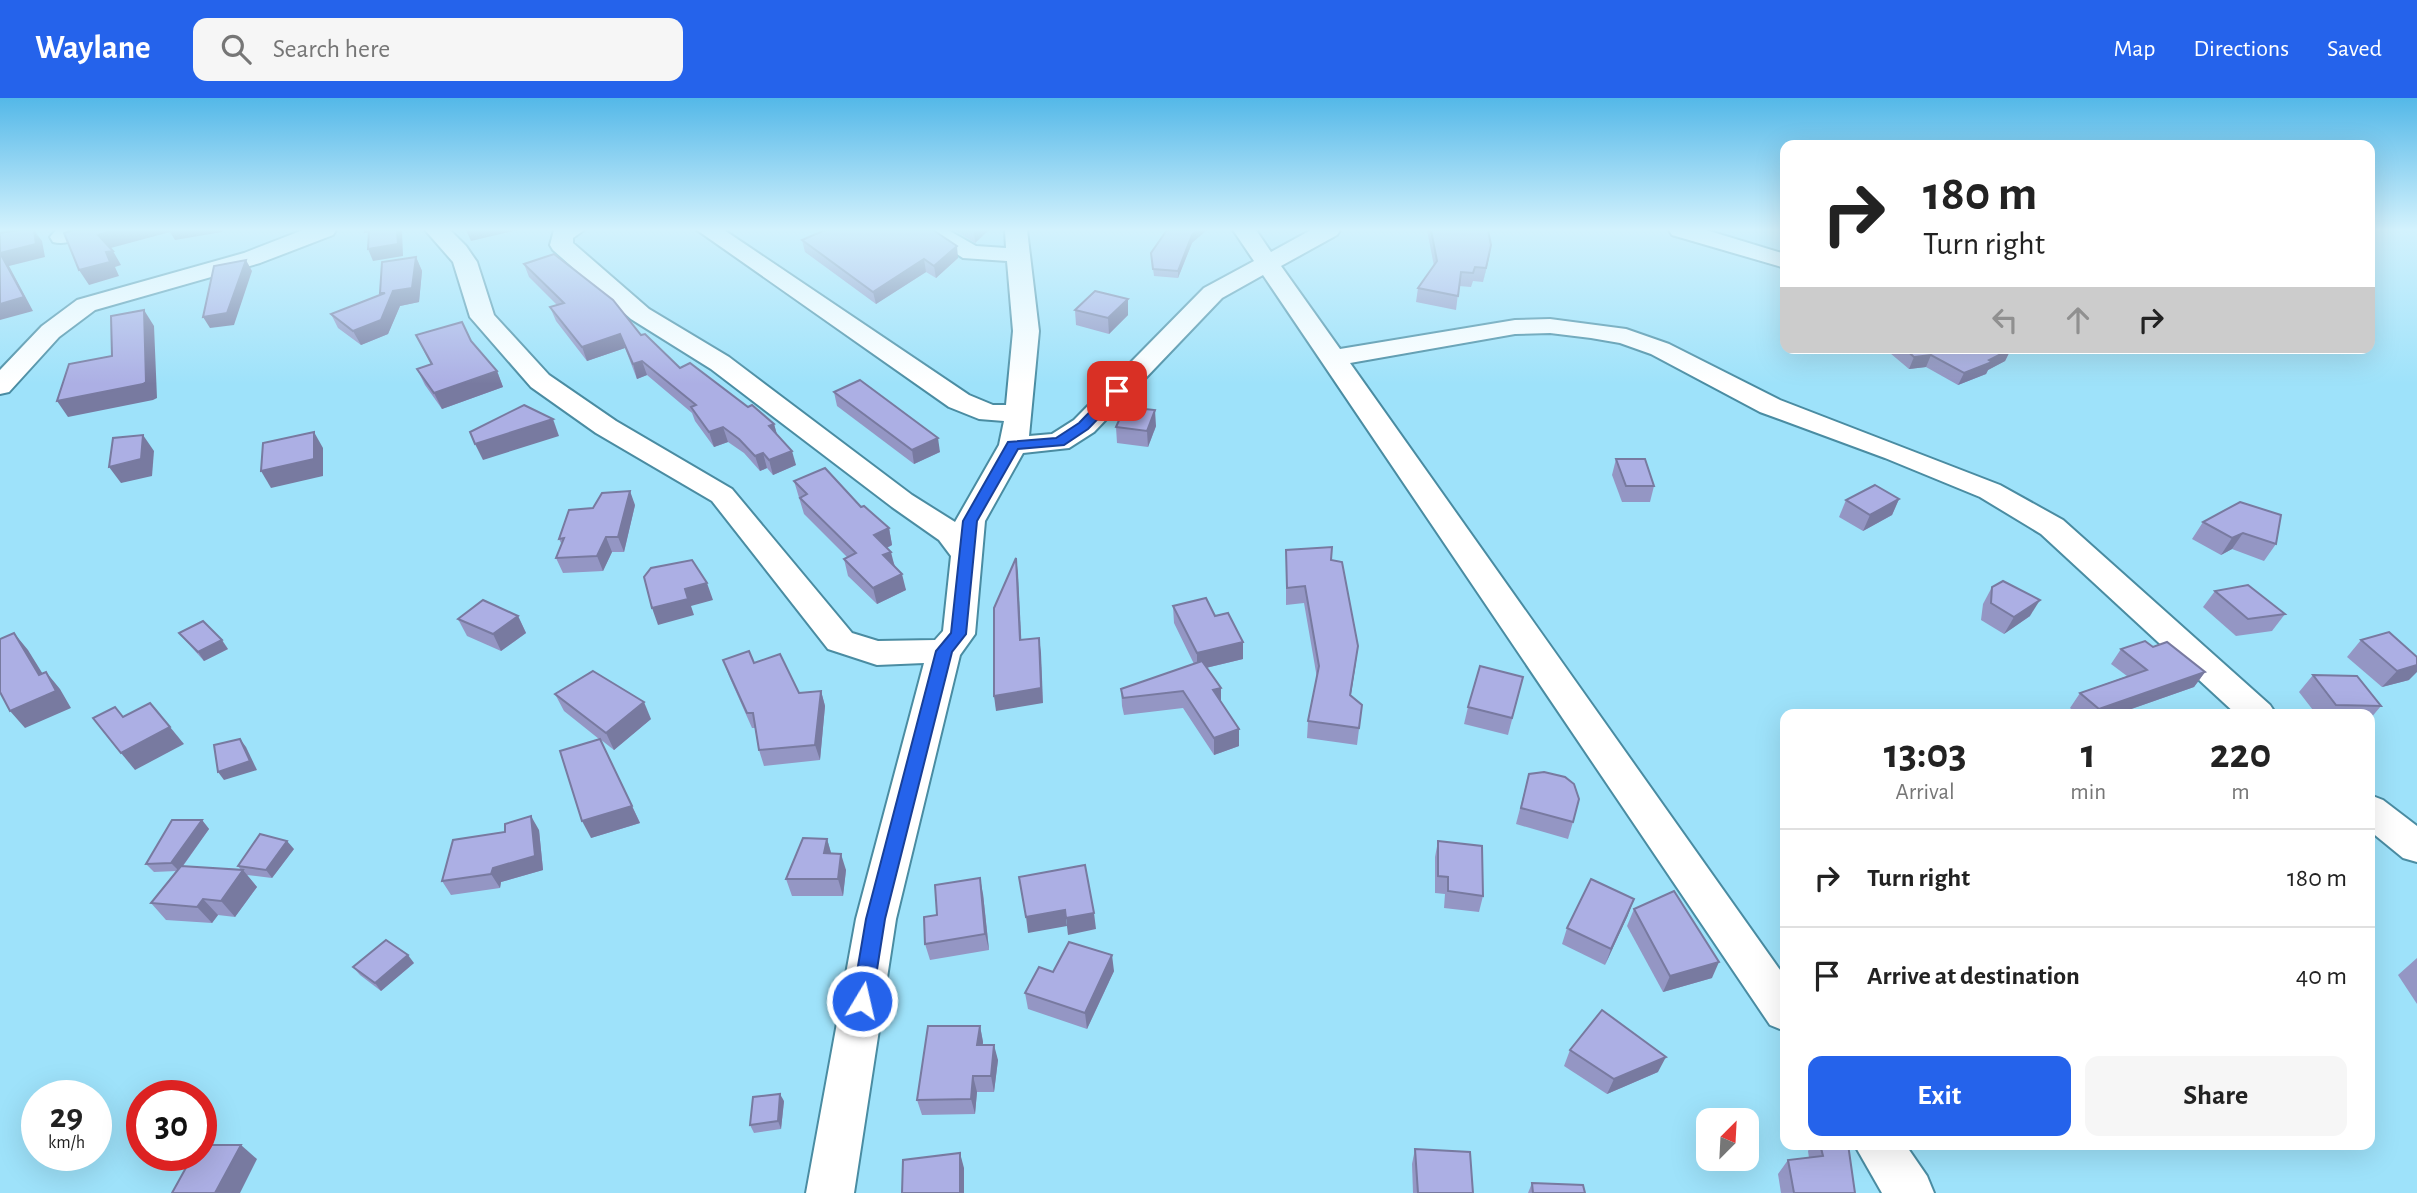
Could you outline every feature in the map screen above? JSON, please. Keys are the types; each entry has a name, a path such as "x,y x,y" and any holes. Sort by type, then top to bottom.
{"street":[{"path":"28,320 73,313 110,297 166,281"},
{"path":"471,281 482,317 540,381 606,427 722,495 840,641 877,653 944,651"},
{"path":"602,281 640,314 720,363 902,501 950,533 965,555"},
{"path":"783,281 959,401 989,413 1018,413"},
{"path":"830,1193 876,919 944,651 958,634 970,521 1013,445 1026,331 1021,281"},
{"path":"1013,445 1059,442 1083,426 1213,293 1236,281"},
{"path":"1280,281 1780,1005"},
{"path":"0,386 37,342 73,313"},
{"path":"1335,358 1515,327 1538,326 1591,330 1626,337 1660,349 1770,406 1990,491 2052,527 2252,709"},
{"path":"2375,814 2412,845"},
{"path":"1881,1150 1910,1193"}],"building":[{"path":"0,281 15,281 24,297 0,304"},
{"path":"211,281 238,281 227,313 203,317"},
{"path":"381,281 413,281 412,288 393,291 381,320 353,331 331,314 385,293 380,293"},
{"path":"542,281 589,281 613,300 641,335 645,334 680,368 690,363 748,407 752,405 774,424 769,426 792,451 769,460 763,453 755,456 723,427 709,432 691,407 696,405 642,361 633,364 620,334 582,347 550,307 564,303"},
{"path":"858,281 890,281 873,292"},
{"path":"1423,281 1460,281 1458,296 1418,288"},
{"path":"1095,291 1128,299 1108,318 1075,310"},
{"path":"144,310 146,382 57,401 69,364 112,356 111,316"},
{"path":"462,322 471,341 497,371 434,393 417,369 432,364 416,335"},
{"path":"1911,354 2001,354 1989,360 1992,362 1964,373 1931,355 1914,357"},
{"path":"860,380 938,438 912,450 834,392"},
{"path":"524,405 553,419 475,444 470,432"},
{"path":"1125,407 1155,410 1147,431 1116,427"},
{"path":"314,432 314,459 261,471 263,443"},
{"path":"143,435 141,459 109,467 113,438"},
{"path":"1616,459 1645,459 1654,486 1626,486"},
{"path":"825,468 861,507 864,506 889,528 874,535 891,552 883,555 902,574 873,588 844,559 856,553 800,498 807,494 794,481"},
{"path":"1875,485 1899,499 1870,515 1846,500"},
{"path":"630,491 618,537 606,537 597,556 556,558 564,538 559,539 569,510 593,508 602,493"},
{"path":"2240,502 2281,515 2276,544 2243,533 2232,538 2203,522"},
{"path":"1332,547 1331,560 1342,562 1358,646 1350,695 1362,705 1359,728 1308,721 1319,666 1305,586 1287,588 1286,550"},
{"path":"1016,558 1020,640 1039,638 1041,688 994,696 994,608"},
{"path":"692,560 707,583 685,589 688,599 652,608 644,577 651,568"},
{"path":"2003,581 2040,600 2014,617 1991,603 1992,587"},
{"path":"2248,585 2285,614 2248,619 2215,591"},
{"path":"1206,598 1215,616 1228,613 1243,642 1197,653 1173,606"},
{"path":"483,600 518,616 493,634 458,619"},
{"path":"203,621 222,640 198,652 179,633"},
{"path":"2389,632 2417,657 2417,665 2397,671 2361,640"},
{"path":"14,633 39,675 46,672 56,691 10,711 0,692 0,639"},
{"path":"2145,641 2153,647 2167,642 2205,672 2099,709 2080,693 2147,670 2121,649"},
{"path":"749,651 754,663 780,654 799,693 821,691 815,745 759,750 753,713 747,713 723,660"},
{"path":"1202,661 1221,688 1213,690 1239,729 1214,738 1183,691 1123,698 1121,689"},
{"path":"1480,666 1523,677 1512,718 1468,707"},
{"path":"593,671 644,702 606,733 555,694"},
{"path":"2313,675 2357,676 2381,706 2336,705"},
{"path":"150,703 170,727 121,753 93,718 115,707 123,717"},
{"path":"240,739 250,761 218,772 214,745"},
{"path":"600,739 632,806 582,821 560,751"},
{"path":"1544,772 1565,777 1574,784 1579,799 1573,822 1521,808 1529,774"},
{"path":"531,816 535,856 493,868 491,874 442,881 453,840 505,832 505,824"},
{"path":"172,820 202,820 171,863 146,864"},
{"path":"260,834 287,841 266,870 238,866"},
{"path":"803,838 827,839 824,853 841,854 838,879 786,879"},
{"path":"1438,841 1482,846 1483,896 1448,891 1448,877 1438,876"},
{"path":"1085,865 1094,913 1066,918 1065,910 1026,917 1019,877"},
{"path":"181,866 243,870 221,901 203,899 197,907 151,903"},
{"path":"980,878 985,934 925,944 924,917 937,915 935,885"},
{"path":"1591,879 1634,899 1611,949 1567,928"},
{"path":"1674,891 1719,962 1670,976 1634,909"},
{"path":"386,940 408,955 375,983 353,967"},
{"path":"1069,942 1112,955 1085,1013 1025,993 1039,967 1053,972"},
{"path":"1602,1010 1666,1057 1614,1079 1570,1050"},
{"path":"928,1026 980,1026 977,1045 994,1045 991,1076 973,1076 971,1099 917,1100"},
{"path":"780,1094 778,1121 750,1125 753,1097"},
{"path":"217,1145 241,1145 215,1193 172,1193 184,1171 217,1171"},
{"path":"1415,1149 1470,1152 1473,1193 1418,1193"},
{"path":"1822,1150 1849,1150 1855,1193 1794,1193 1788,1160 1823,1156"},
{"path":"960,1153 960,1193 902,1193 903,1160"},
{"path":"1532,1183 1583,1185 1585,1193 1533,1193"}],"route":[{"path":"862,1001 876,919 944,651 958,634 970,521 1013,445 1059,442 1083,426 1117,391"}]}
